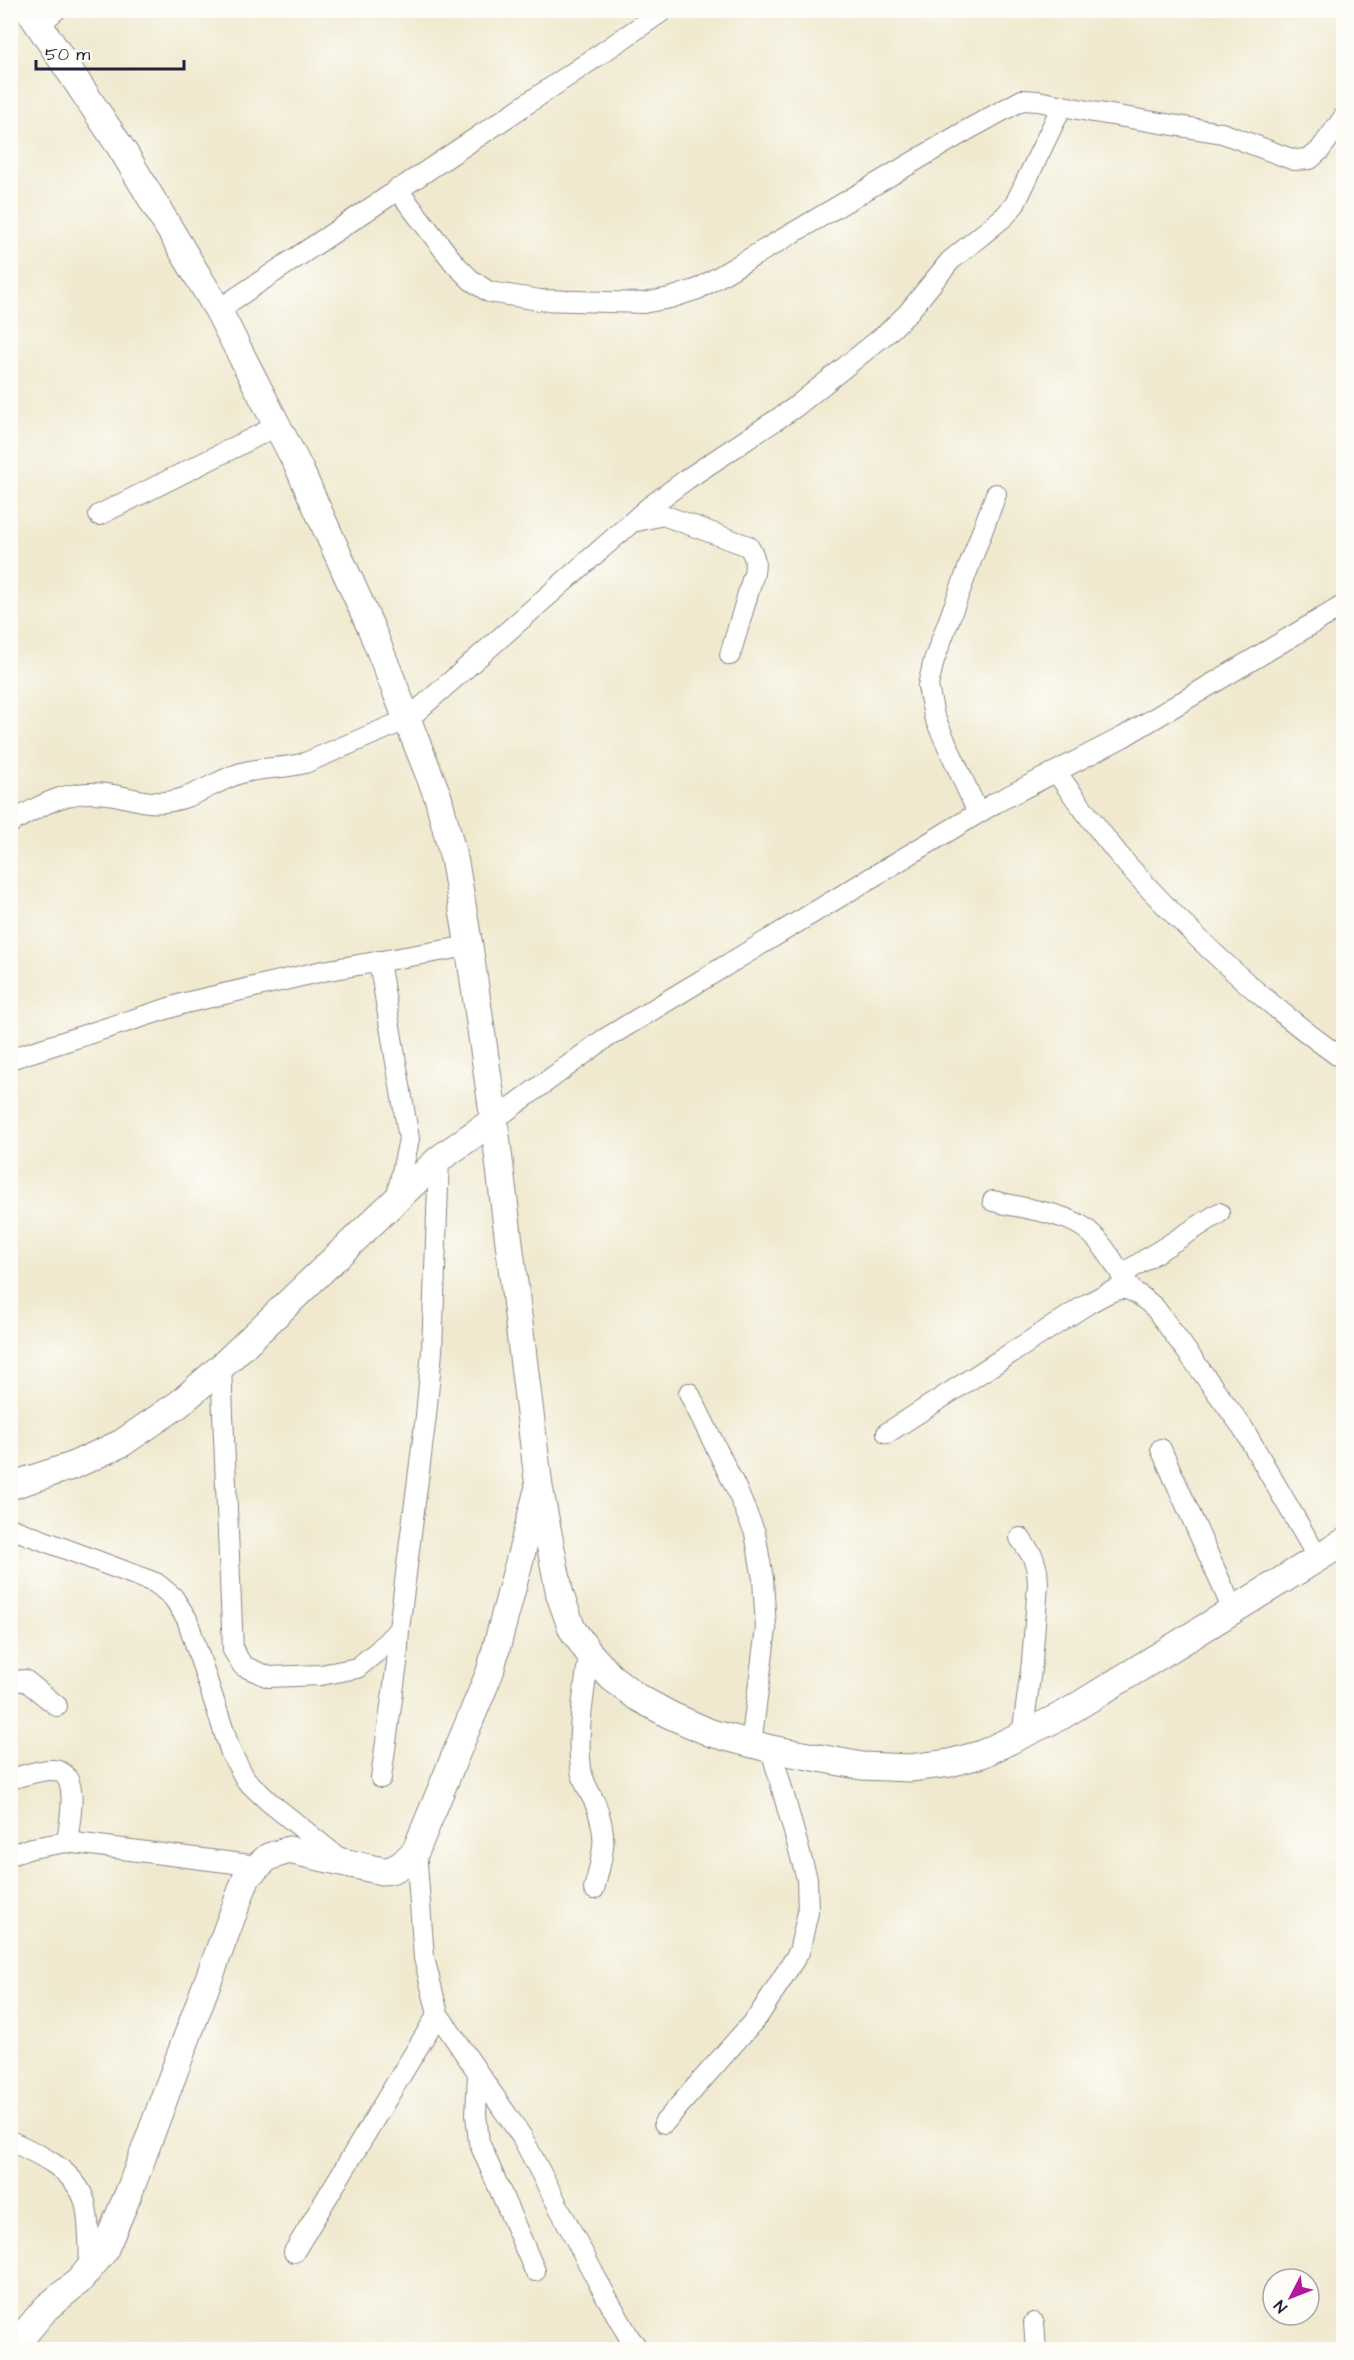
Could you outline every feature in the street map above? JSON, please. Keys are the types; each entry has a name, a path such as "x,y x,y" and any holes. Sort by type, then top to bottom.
{"main road":[{"path":"42,15 218,310 299,468 361,607 438,797 455,863 494,1120 539,1488 560,1595 572,1629 589,1653 611,1677 637,1697 669,1715 711,1732 761,1747 861,1766 910,1768 950,1763 982,1754 1063,1715 1344,1542"},
{"path":"10,1486 72,1466 123,1443 179,1404 221,1367 439,1159 494,1120"},
{"path":"11,2349 46,2308 79,2281 104,2251 117,2223 247,1876 267,1857 289,1850 392,1871 400,1867 416,1850 490,1672 539,1488"}],"street":[{"path":"218,310 397,189 520,110 656,14"},
{"path":"397,189 455,264 471,280 489,292 540,300 643,303 670,298 698,289 1001,110 1022,100 1038,100 1222,133 1294,160 1310,159 1320,150 1344,117"},
{"path":"10,824 49,800 79,793 112,794 142,801 182,800 252,770 291,767 305,763 408,719 631,522 687,479 794,408 908,314 950,261 1005,216 1015,204 1062,106"},
{"path":"99,515 277,426"},
{"path":"978,813 934,716 928,686 934,660 996,494"},
{"path":"631,522 663,515 748,546 754,554 756,562 754,573 730,655"},
{"path":"494,1120 603,1040 978,813 1123,737 1344,605"},
{"path":"1056,772 1131,868 1233,972 1299,1028 1344,1058"},
{"path":"10,1059 185,1003 323,971 468,946"},
{"path":"379,961 409,1139 396,1200"},
{"path":"381,1778 426,1416 432,1351 439,1159"},
{"path":"993,1201 1063,1218 1085,1228 1101,1246 1126,1283 1155,1308 1243,1428 1318,1558"},
{"path":"887,1433 1089,1303 1126,1283 1219,1213"},
{"path":"221,1367 233,1650 243,1666 269,1677 321,1675 357,1668 380,1650 399,1629"},
{"path":"664,2123 759,2015 799,1952 808,1912 807,1879 761,1747 766,1629 763,1579 755,1533 735,1486 689,1392"},
{"path":"1161,1449 1233,1610"},
{"path":"10,1528 156,1583 173,1597 187,1619 231,1753 246,1780 268,1801 343,1862"},
{"path":"1020,1538 1033,1557 1038,1584 1032,1662 1022,1736"},
{"path":"589,1653 579,1749 581,1773 604,1833 602,1858 594,1889"},
{"path":"10,1682 25,1680 57,1706"},
{"path":"10,1779 55,1770 63,1774 70,1783 72,1793 68,1842"},
{"path":"10,1855 32,1848 68,1842 258,1866"},
{"path":"416,1850 424,1958 438,2014 522,2137 597,2280 629,2337 639,2349"},
{"path":"294,2252 438,2014"},
{"path":"478,2074 476,2114 479,2142 535,2271"},
{"path":"10,2141 54,2164 73,2181 85,2201 90,2268"},
{"path":"1034,2323 1036,2349"}]}
